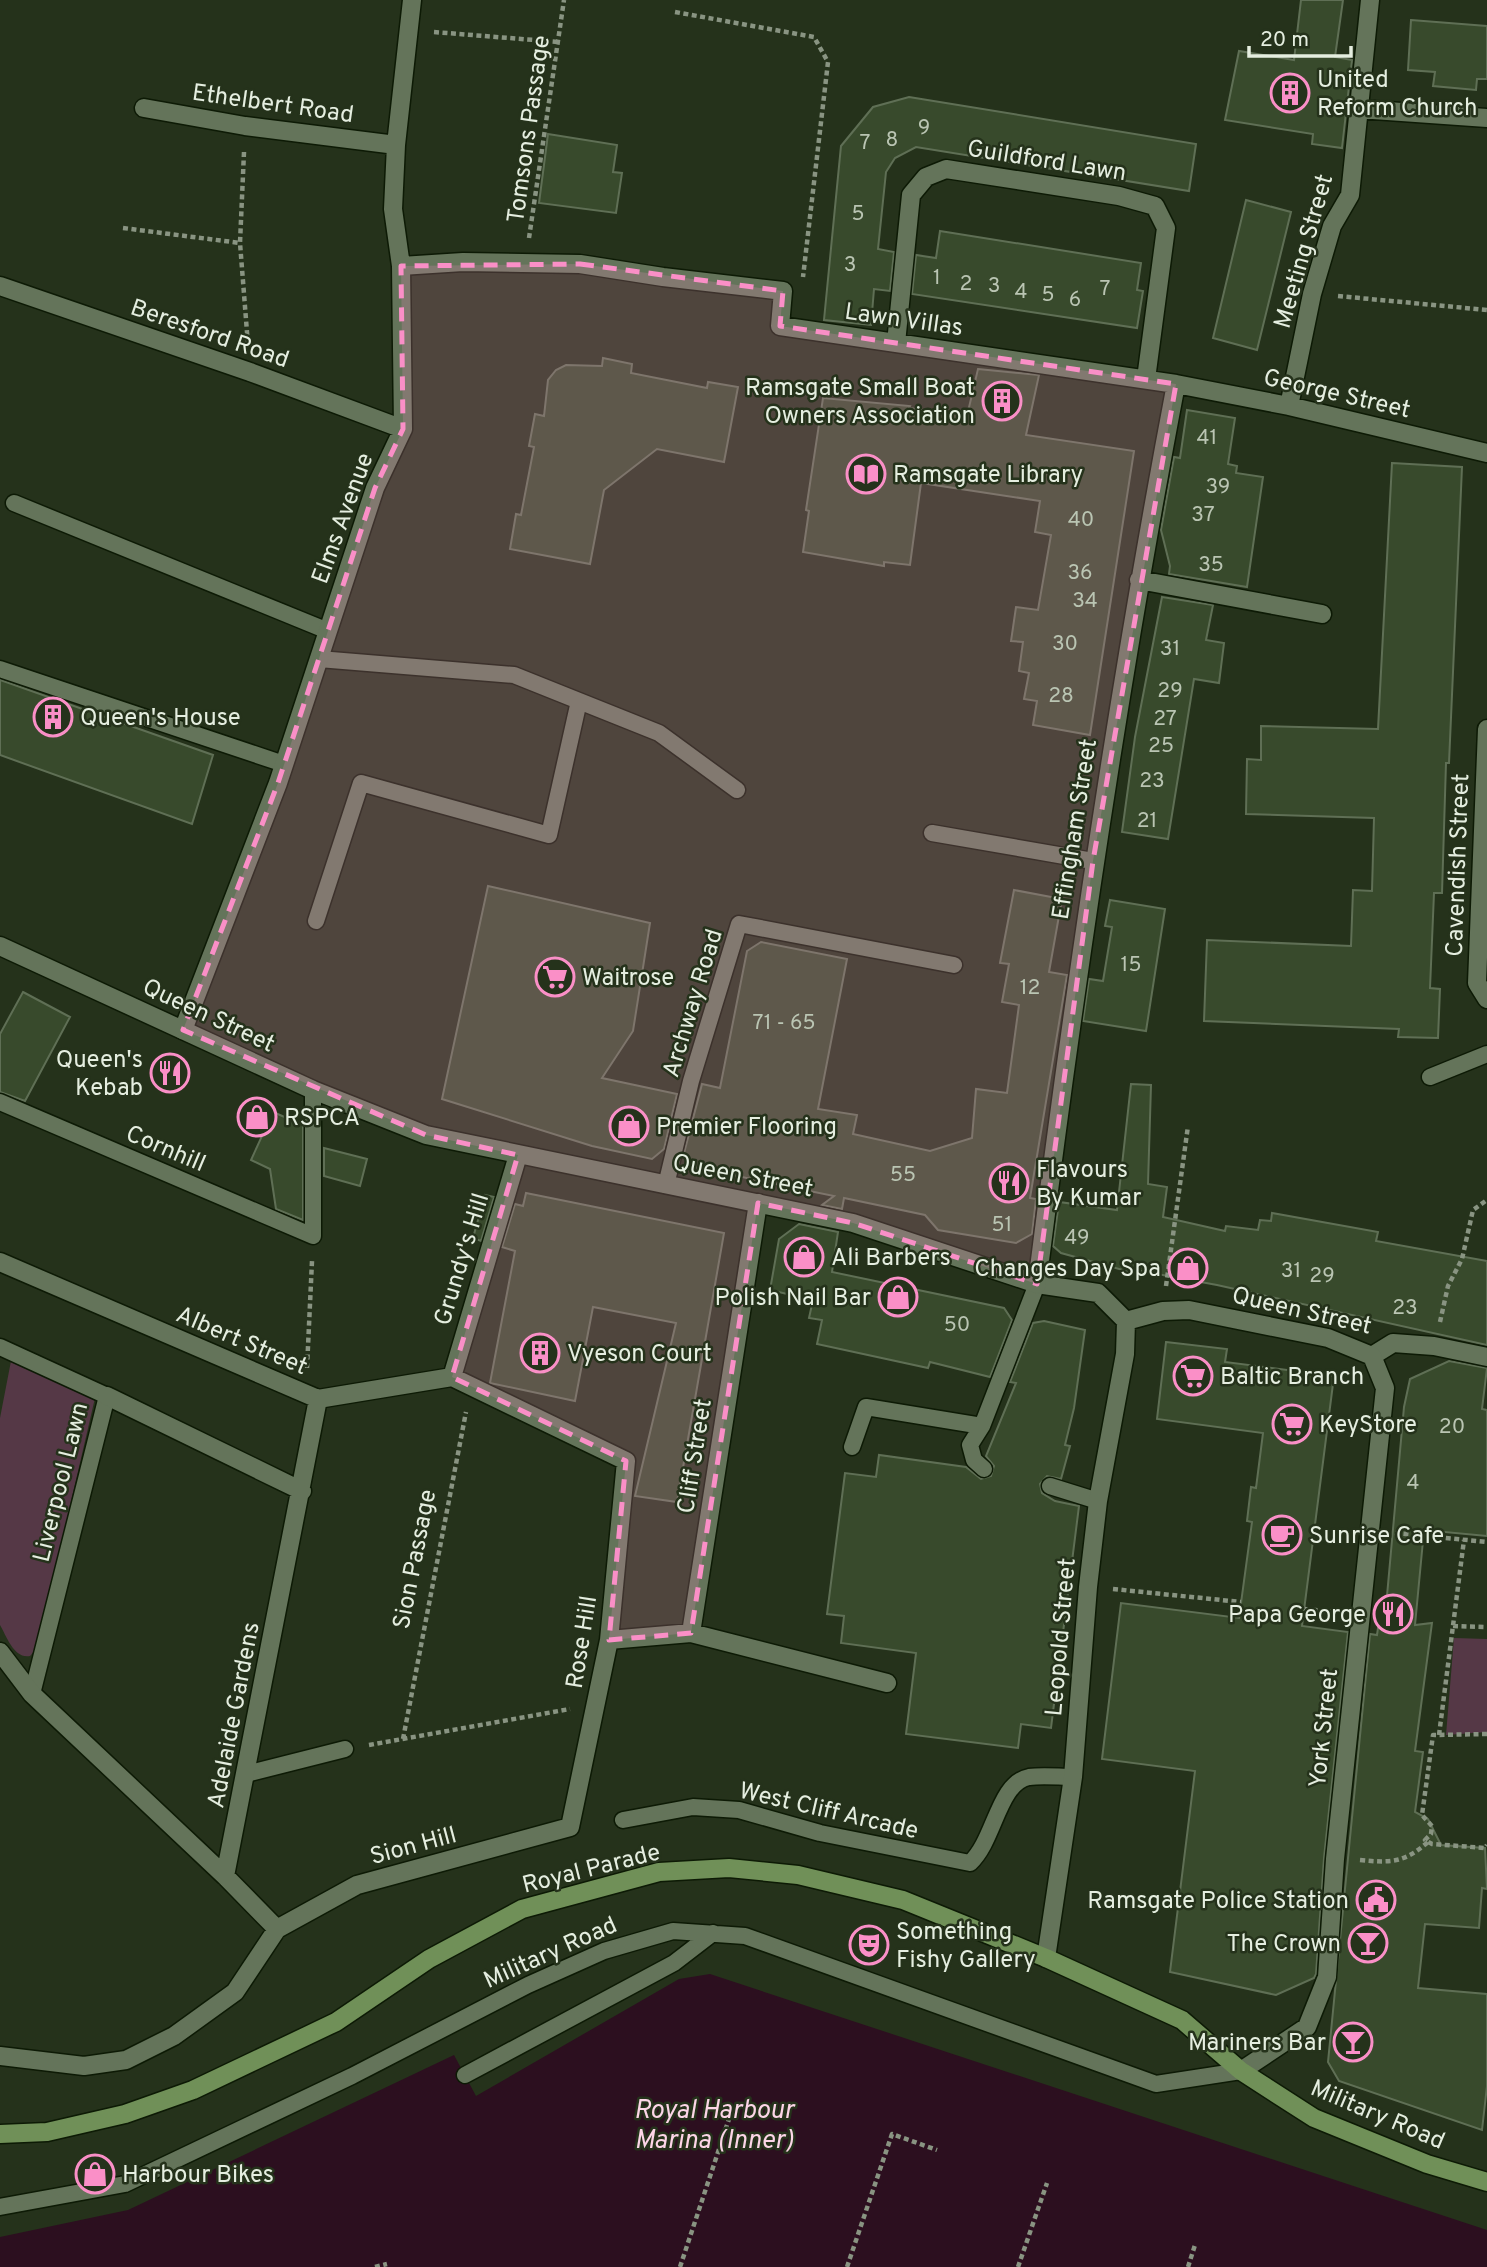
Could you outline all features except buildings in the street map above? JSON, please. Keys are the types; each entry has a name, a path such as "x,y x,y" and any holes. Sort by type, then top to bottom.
{"main road":[{"name":"Royal Parade","path":"0,2134 60,2129 125,2114 193,2090 336,2022 429,1959 522,1909 659,1872 729,1868 798,1875 903,1900 1046,1958 1182,2020 1241,2071"},
{"name":"Military Road","path":"1241,2071 1314,2118 1427,2164 1487,2182"}],"street":[{"name":"Elms Avenue","path":"183,1030 284,764 375,488 403,429 401,266 393,209 396,145 411,30 412,0"},
{"name":"Meeting Street","path":"1289,406 1312,294 1332,226 1350,195 1370,0"},
{"name":"Ethelbert Road","path":"144,108 245,126 396,145"},
{"path":"1359,109 1487,118"},
{"name":"Guildford Lawn","path":"896,343 911,195 926,177 946,169 1119,196 1155,206 1167,228 1146,379"},
{"path":"401,266 463,262 580,264 783,291"},
{"name":"Beresford Road","path":"0,286 250,372 403,429"},
{"name":"Lawn Villas","path":"783,291 780,326 1176,384"},
{"name":"George Street","path":"1176,384 1289,406 1487,453"},
{"name":"Effingham Street","path":"1037,1284 1093,861 1139,580 1176,384"},
{"path":"1139,580 1322,614"},
{"name":"Cavendish Street","path":"1487,729 1477,983 1487,999"},
{"name":"Queen Street","path":"0,946 313,1090 426,1135 853,1223 1037,1284 1098,1293 1126,1321 1163,1311 1189,1310 1328,1339 1372,1356 1393,1343 1434,1346 1487,1357"},
{"name":"Grundy's Hill","path":"452,1377 518,1155"},
{"name":"Cliff Street","path":"691,1633 758,1203"},
{"name":"Albert Street","path":"1,1267 312,1397 452,1377"},
{"name":"Leopold Street","path":"1046,1958 1073,1777 1088,1587 1098,1501 1125,1354 1126,1321"},
{"name":"York Street","path":"1241,2071 1307,2027 1327,1977 1335,1858 1385,1388 1372,1356"},
{"path":"452,1377 470,1388"},
{"name":"Rose Hill","path":"470,1388 626,1461 609,1640 570,1828"},
{"path":"107,1396 302,1491"},
{"name":"Adelaide Gardens","path":"225,1877 302,1491 312,1397"},
{"path":"609,1640 691,1633 887,1684"},
{"path":"0,1653 32,1694 277,1929 235,1992 174,2036 126,2060 84,2066 0,2056"},
{"name":"Sion Hill","path":"277,1929 357,1885 570,1828"}],"lane":[{"path":"13,503 328,631"},
{"path":"319,659 514,675 659,733 737,790"},
{"path":"0,669 284,764"},
{"path":"316,921 361,783 549,835 579,701"},
{"path":"932,833 1093,861"},
{"name":"Archway Road","path":"667,1185 691,1081 739,924 954,965"},
{"path":"1430,1077 1487,1054"},
{"path":"313,1090 313,1236"},
{"name":"Cornhill","path":"0,1102 313,1236"},
{"path":"984,1469 974,1460 970,1445 982,1426 1037,1284"},
{"name":"Liverpool Lawn","path":"0,1347 107,1396 32,1694"},
{"path":"852,1447 866,1407 982,1426"},
{"path":"1050,1486 1098,1501"},
{"path":"246,1774 345,1749"},
{"name":"West Cliff Arcade","path":"623,1820 693,1807 739,1810 820,1833 970,1863 981,1853 1009,1787 1027,1777 1073,1777"},
{"name":"Military Road","path":"0,2207 125,2184 352,2076 528,1985 604,1951 673,1931 745,1936 1156,2084 1241,2071"},
{"path":"465,2075 674,1963 713,1933"}],"path":[{"name":"Tomsons Passage","path":"525,264 564,0"},
{"path":"675,12 814,37 828,62 803,280 783,291"},
{"path":"411,30 559,41"},
{"path":"245,126 240,243 250,372"},
{"path":"124,228 240,243"},
{"path":"1312,294 1487,310"},
{"path":"1163,1311 1188,1126"},
{"path":"1434,1346 1448,1286 1462,1259 1473,1210 1487,1200"},
{"path":"312,1397 313,1236"},
{"name":"Sion Passage","path":"403,1739 470,1388"},
{"path":"1369,1530 1487,1542"},
{"path":"1439,1735 1464,1540"},
{"path":"1088,1587 1241,1602"},
{"path":"1304,1609 1360,1615"},
{"path":"1453,1626 1487,1627"},
{"path":"345,1749 595,1705"},
{"path":"1428,1842 1425,1840 1431,1834 1432,1826 1422,1815 1433,1735 1487,1734"},
{"path":"1335,1858 1389,1863 1412,1855 1428,1842 1485,1848 1487,1845"},
{"path":"680,2267 729,2119"},
{"path":"847,2267 892,2134 937,2150"},
{"path":"1018,2267 1046,2183"},
{"path":"1188,2267 1195,2245"},
{"path":"375,2267 387,2264"}],"highlighted area":[{"path":"580,264 783,291 780,326 1176,384 1093,861 1037,1284 853,1223 758,1203 691,1633 609,1640 626,1461 452,1377 518,1155 426,1135 183,1030 278,783 375,488 403,429 401,266"}],"shaded area":[{"path":"11,1361 95,1398 37,1648 30,1656 15,1651 0,1625 0,1418"},
{"path":"1454,1638 1487,1639 1487,1732 1446,1735"}],"water":[{"name":"Royal Harbour Marina (Inner)","path":"710,1974 1487,2230 1487,2267 0,2267 0,2237 128,2210 454,2055 476,2096 679,1979"}],"place":[{"name":"United Reform Church","path":"1290,93"},
{"name":"Ramsgate Small Boat Owners Association","path":"1002,401"},
{"name":"Ramsgate Library","path":"866,474"},
{"name":"Queen's House","path":"53,717"},
{"name":"Waitrose","path":"555,977"},
{"name":"Queen's Kebab","path":"170,1073"},
{"name":"RSPCA","path":"257,1117"},
{"name":"Premier Flooring","path":"629,1126"},
{"name":"Flavours By Kumar","path":"1009,1183"},
{"name":"Ali Barbers","path":"804,1257"},
{"name":"Changes Day Spa","path":"1188,1268"},
{"name":"Polish Nail Bar","path":"898,1297"},
{"name":"Vyeson Court","path":"540,1353"},
{"name":"Baltic Branch","path":"1193,1376"},
{"name":"KeyStore","path":"1292,1424"},
{"name":"Sunrise Cafe","path":"1282,1535"},
{"name":"Papa George","path":"1393,1614"},
{"name":"Ramsgate Police Station","path":"1376,1900"},
{"name":"The Crown","path":"1368,1943"},
{"name":"Something Fishy Gallery","path":"869,1945"},
{"name":"Mariners Bar","path":"1353,2042"},
{"name":"Harbour Bikes","path":"95,2174"}]}
